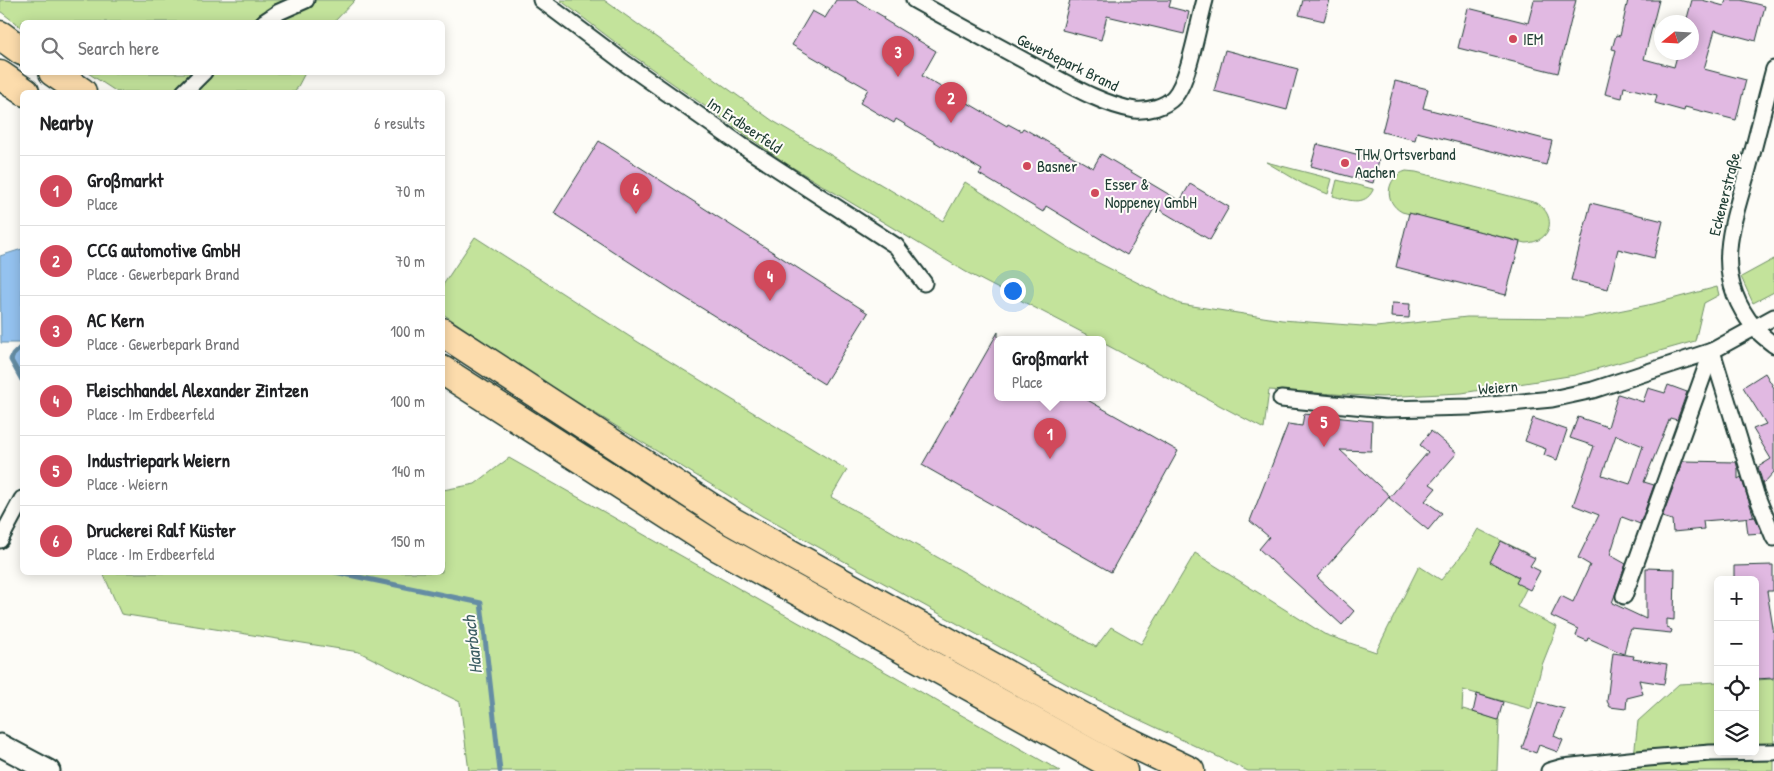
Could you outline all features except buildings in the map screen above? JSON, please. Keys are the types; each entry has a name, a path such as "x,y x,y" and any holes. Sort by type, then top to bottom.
{"highway":[{"path":"0,35 20,50"},
{"path":"0,75 21,90"},
{"path":"57,75 79,90"},
{"path":"445,334 733,522 1117,736 1190,771"},
{"path":"445,372 718,547 1123,771"}],"main road":[{"path":"0,745 49,771"}],"street":[{"path":"267,20 306,0"},
{"name":"Im Erdbeerfeld","path":"541,0 626,64 741,145 896,246 924,283"},
{"name":"Gewerbepark Brand","path":"914,0 1046,72 1106,101 1136,110 1148,110 1162,105 1173,98 1183,84 1205,0"},
{"name":"Eckenerstraße","path":"1774,69 1734,219 1728,251 1729,274 1736,298 1754,328 1774,345"},
{"path":"186,90 201,75"},
{"name":"Weiern","path":"1281,399 1386,409 1470,407 1552,399 1593,390 1712,351 1774,318"},
{"path":"1712,351 1756,494 1774,538"},
{"path":"1624,596 1712,351"},
{"path":"0,540 20,503"},
{"path":"1549,771 1563,767 1648,758 1710,753 1774,752"}],"green space":[{"path":"0,0 355,0 336,20 20,20 20,26 0,11"},
{"path":"560,0 604,0 773,121 943,221 965,182 1071,249 1180,304 1282,320 1376,327 1467,317 1583,318 1653,304 1717,287 1719,295 1704,303 1695,341 1575,375 1462,393 1382,397 1269,390 1264,429 1106,345 1106,336 1089,336 966,272 787,164 628,52"},
{"path":"91,75 304,75 296,90 114,90"},
{"path":"1266,162 1332,179 1328,194 1303,184"},
{"path":"1406,171 1537,203 1548,215 1549,228 1546,234 1535,242 1526,243 1402,212 1392,202 1389,190 1394,179"},
{"path":"1337,180 1373,190 1370,195 1361,200 1339,198 1333,196"},
{"path":"475,237 638,342 847,470 831,497 1096,647 1111,627 1141,644 1195,553 1324,634 1376,652 1419,566 1441,580 1465,551 1478,529 1526,553 1514,575 1529,583 1517,607 1557,627 1542,665 1531,709 1463,690 1462,711 1463,709 1499,720 1497,771 1248,771 1085,694 762,516 538,378 445,315 445,282"},
{"path":"1774,259 1774,292 1753,303 1741,277"},
{"path":"509,458 1060,771 469,771 460,702 359,652 121,614 104,575 445,575 445,490 475,484"},
{"path":"1774,679 1774,771 1578,771 1633,765 1638,721 1679,684 1714,682 1714,756 1759,756 1759,680"}],"water":[{"path":"20,250 20,343 1,343 0,256"},
{"path":"20,350 20,376 9,358"}],"waterway":[{"name":"Haarbach","path":"20,348 11,360 20,376"},
{"name":"Haarbach","path":"349,575 481,603 500,771"}],"place":[{"name":"IEM","path":"1513,39"},
{"name":"AC Kern","path":"898,77"},
{"name":"CCG automotive GmbH","path":"951,123"},
{"name":"THW Ortsverband Aachen","path":"1345,163"},
{"name":"Basner","path":"1027,166"},
{"name":"Esser & Noppeney GmbH","path":"1095,193"},
{"name":"Druckerei Ralf Küster","path":"636,214"},
{"name":"Fleischhandel Alexander Zintzen","path":"770,301"},
{"name":"Industriepark Weiern","path":"1324,447"},
{"name":"Großmarkt","path":"1050,459"}]}
